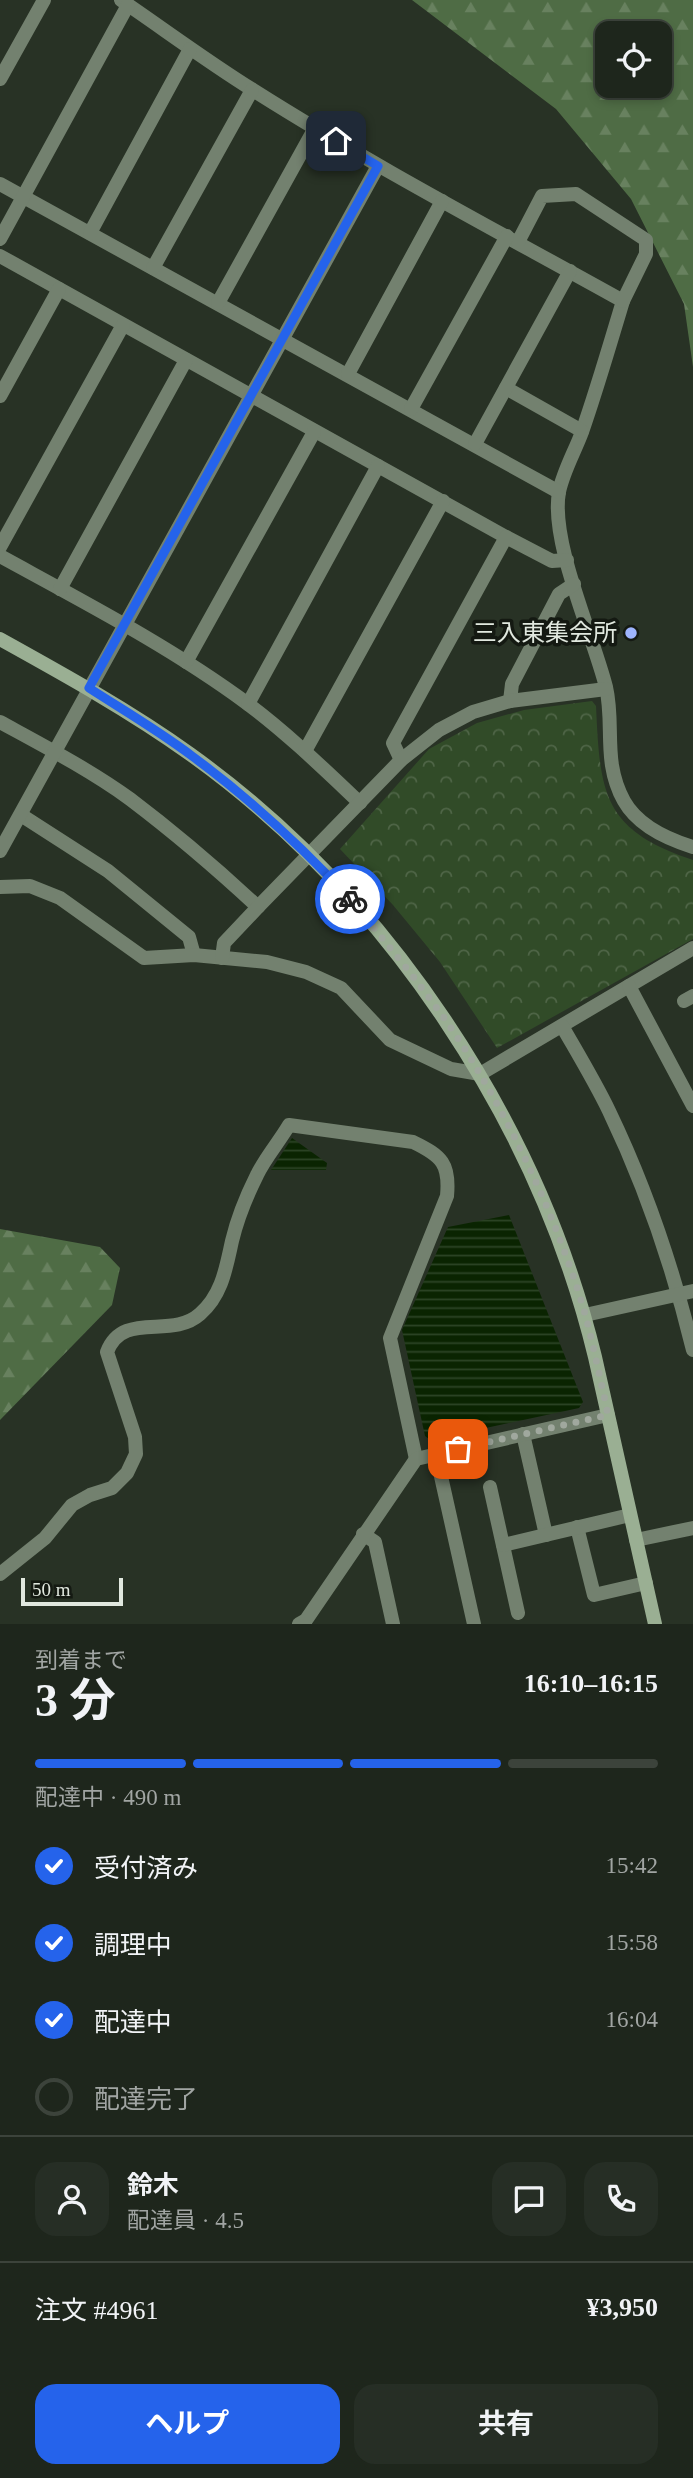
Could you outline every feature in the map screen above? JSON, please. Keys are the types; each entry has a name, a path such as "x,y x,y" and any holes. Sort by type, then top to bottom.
{"street":[{"path":"0,79 44,0"},
{"path":"0,239 125,2 253,90 378,166 623,301"},
{"path":"90,233 190,49"},
{"path":"153,268 253,90"},
{"path":"218,303 315,128"},
{"path":"0,851 378,166"},
{"path":"0,184 559,492"},
{"path":"411,409 512,239 542,196 576,194 646,240 646,254 623,301 582,431 559,492 559,525 566,559 606,689 612,771 625,802 645,825 675,841 693,846"},
{"path":"348,374 442,201"},
{"path":"0,256 506,537 552,561 566,559"},
{"path":"475,444 570,271"},
{"path":"0,396 59,289"},
{"path":"0,547 123,325"},
{"path":"60,589 186,360"},
{"path":"506,388 582,431"},
{"path":"186,662 314,432"},
{"path":"248,704 378,466"},
{"path":"305,751 443,501"},
{"path":"401,760 393,743 506,537"},
{"path":"0,556 124,625 186,662 248,704 305,751 360,803"},
{"path":"510,701 512,684 559,594 574,584"},
{"path":"0,639 89,688 191,755 244,797 310,856 351,900 444,1018 480,1074 541,1196 585,1315 655,1624"},
{"path":"222,958 224,943 258,907 401,760 439,730 473,712 510,701 606,689"},
{"path":"0,722 56,752 138,805 196,850 258,907"},
{"path":"21,815 118,879 188,937 194,955"},
{"path":"0,887 30,886 60,898 144,958 194,955 268,962 306,972 341,988 390,1040 452,1069 480,1074 693,948"},
{"path":"629,986 693,1106"},
{"path":"562,1026 608,1109 686,1292 693,1350"},
{"path":"0,1574 45,1538 72,1505 90,1495 112,1488 127,1473 136,1454 135,1437 107,1352 112,1340 125,1329 181,1325 198,1316 212,1302 228,1267 233,1240 257,1174 289,1125 413,1142 428,1149 443,1163 449,1174 447,1196 390,1338 416,1459"},
{"path":"585,1315 686,1292"},
{"path":"304,1623 416,1459 608,1415"},
{"path":"523,1434 546,1535"},
{"path":"436,1454 474,1624"},
{"path":"490,1487 518,1613"},
{"path":"503,1545 630,1515"},
{"path":"577,1527 594,1595 646,1583"},
{"path":"636,1540 693,1528"},
{"path":"363,1534 375,1542 393,1624"}],"green space":[{"path":"412,0 693,0 693,367 684,304 631,199 556,109"},
{"path":"592,701 596,706 600,763 612,805 640,836 693,860 693,939 497,1048 440,962 393,905 340,849 429,749 477,723 524,710"},
{"path":"0,1229 100,1247 120,1268 112,1305 0,1420"}],"shaded area":[{"path":"292,1138 327,1163 326,1170 271,1170"},
{"path":"509,1215 583,1402 579,1408 430,1440 425,1436 402,1330 448,1227"}],"way so far":[{"path":"350,899 444,1018 480,1074 513,1138 541,1196 572,1275 596,1357 608,1415 458,1449"}],"place":[{"name":"三入東集会所","path":"631,633"}],"route":[{"path":"336,141 378,166 89,688 191,755 244,797 310,856 350,899"}]}
